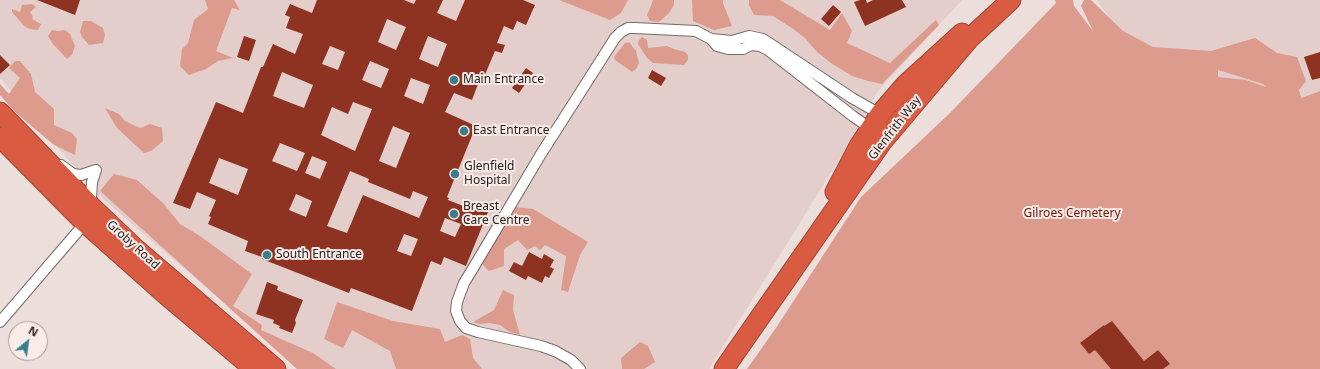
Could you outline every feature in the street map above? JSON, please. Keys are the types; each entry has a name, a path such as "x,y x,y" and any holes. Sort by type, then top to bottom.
{"highway":[{"name":"Glenfrith Way","path":"724,369 794,269 906,84 966,29 994,0"},
{"name":"Glenfrith Way","path":"879,127 1010,0"},
{"name":"Groby Road","path":"0,112 27,141 89,215 166,295 254,369"},
{"name":"Groby Road","path":"0,136 89,215 136,248 276,369"}],"street":[{"path":"580,369 571,360 555,351 541,346 466,328 460,321 456,311 457,302 464,283 563,119 616,38 622,32 628,28 635,28 696,32 712,39 732,41 749,36 763,39 852,98 879,127"},
{"path":"712,39 717,46 728,49 743,49 751,45 760,46 768,50 854,117 879,127"},
{"path":"0,322 89,215 92,182 96,170 81,175 73,174 27,141"}],"shaded area":[{"name":"Glenfield Hospital","path":"0,0 962,0 878,91 842,155 709,369 302,369 96,193 0,78"},
{"path":"1097,0 1320,0 1320,91 1297,99 1144,68"}],"green space":[{"path":"205,0 234,0 240,10 232,8 216,51 233,58 218,61 206,69 189,75 180,66 182,49 188,43 194,20 208,9"},
{"path":"559,0 628,0 621,13 610,20"},
{"path":"653,0 674,0 674,5 669,13 659,22 650,21 647,15"},
{"path":"692,0 723,0 732,26 714,30 693,21"},
{"path":"749,0 780,0 830,30 842,13 852,31 847,43 890,63 936,20 939,25 882,84 852,76 831,63 817,52 805,38 773,16 754,15 749,5"},
{"name":"Gilroes Cemetery","path":"1055,0 1073,0 1074,6 1093,31 1081,6 1084,0 1091,0 1123,31 1153,47 1211,51 1255,38 1277,53 1297,57 1306,81 1299,90 1301,98 1320,91 1320,369 747,369 776,328 861,197 951,112 1056,3","holes":["1218,70 1263,84 1266,87 1246,80 1218,77"]},
{"path":"32,4 36,7 30,12 33,16 32,19 41,24 38,30 30,29 24,26 12,12 12,9 20,12 22,5"},
{"path":"83,21 91,21 103,28 105,35 103,43 89,45 82,37 80,32"},
{"path":"52,30 65,30 70,34 75,46 72,55 67,59 49,38 48,36"},
{"path":"642,37 647,40 648,48 667,46 685,52 688,55 688,60 684,65 653,63 647,58 638,44"},
{"path":"629,42 636,51 639,63 636,69 632,72 615,60 614,57 625,43"},
{"path":"15,61 20,61 31,74 35,92 54,109 54,125 72,133 77,139 75,155 54,145 16,113 0,95 0,84 9,94 20,78 9,68"},
{"path":"105,108 119,114 125,121 140,128 150,124 162,128 163,141 151,151 144,153 117,128"},
{"path":"114,174 137,180 163,203 180,224 200,236 252,274 233,306 262,325 261,330 313,353 336,369 297,369 100,191"},
{"path":"516,207 533,209 588,242 580,255 568,292 561,290 566,256 545,245 540,250 535,246 527,250 518,240 504,249 504,266 489,271 481,263"},
{"path":"503,290 514,295 513,310 520,335 508,331 500,325 489,323 480,324 473,322 494,310"},
{"path":"337,302 393,321 440,329 445,342 462,335 470,339 473,358 482,369 396,369 390,351 352,330 343,348 324,339"},
{"path":"640,342 648,346 655,362 644,369 622,369 621,358"}],"building":[{"path":"37,0 80,0 75,15"},
{"path":"317,0 404,0 414,4 416,0 443,0 437,13 456,21 465,0 523,0 535,5 526,25 517,21 513,30 504,26 497,43 505,45 502,53 495,51 484,77 481,76 472,100 454,93 445,112 476,126 447,197 449,198 448,200 466,207 468,204 488,212 466,266 444,257 441,265 431,261 412,311 351,288 349,293 245,251 248,241 208,224 211,217 209,216 216,200 197,192 190,209 173,203 216,102 243,113 261,67 263,67 273,44 295,54 303,34 286,28 290,17 285,15 290,4 312,13","holes":["387,19 406,27 396,50 378,42","428,36 447,44 438,67 419,59","330,46 345,52 338,70 322,64","370,61 389,69 381,88 362,80","282,72 313,85 304,108 273,96","411,78 430,85 423,104 404,96","353,102 372,109 355,151 321,135 332,107 348,114","393,126 410,133 396,168 379,161","280,143 305,153 297,171 272,161","312,156 327,162 320,179 305,173","219,158 248,169 238,195 209,183","350,171 369,179 368,182 410,199 413,191 428,197 419,218 363,195 347,233 327,226","296,194 312,201 306,217 289,210","445,218 461,224 455,237 440,231","404,234 418,239 411,256 397,251"]},
{"path":"866,0 867,3 873,0 902,0 906,7 865,26 854,2"},
{"path":"833,5 841,12 829,26 821,19"},
{"path":"244,36 256,40 249,61 237,57"},
{"path":"1320,52 1320,78 1312,80 1304,57"},
{"path":"0,55 10,65 0,74"},
{"path":"526,68 533,73 519,93 512,88"},
{"path":"652,70 666,78 661,86 648,78"},
{"path":"529,252 542,259 544,254 554,260 550,267 554,269 549,278 545,276 542,283 528,276 526,280 509,271 514,262 522,266"},
{"path":"267,282 278,286 277,290 303,300 295,320 296,323 292,333 279,328 280,326 273,323 274,320 256,314"},
{"path":"1112,321 1144,361 1158,350 1170,364 1163,369 1111,369 1095,350 1089,354 1080,343 1104,325"}],"place":[{"name":"Main Entrance","path":"454,80"},
{"name":"East Entrance","path":"464,131"},
{"name":"Glenfield Hospital","path":"455,174"},
{"name":"Breast Care Centre","path":"454,214"},
{"name":"South Entrance","path":"267,255"}]}
